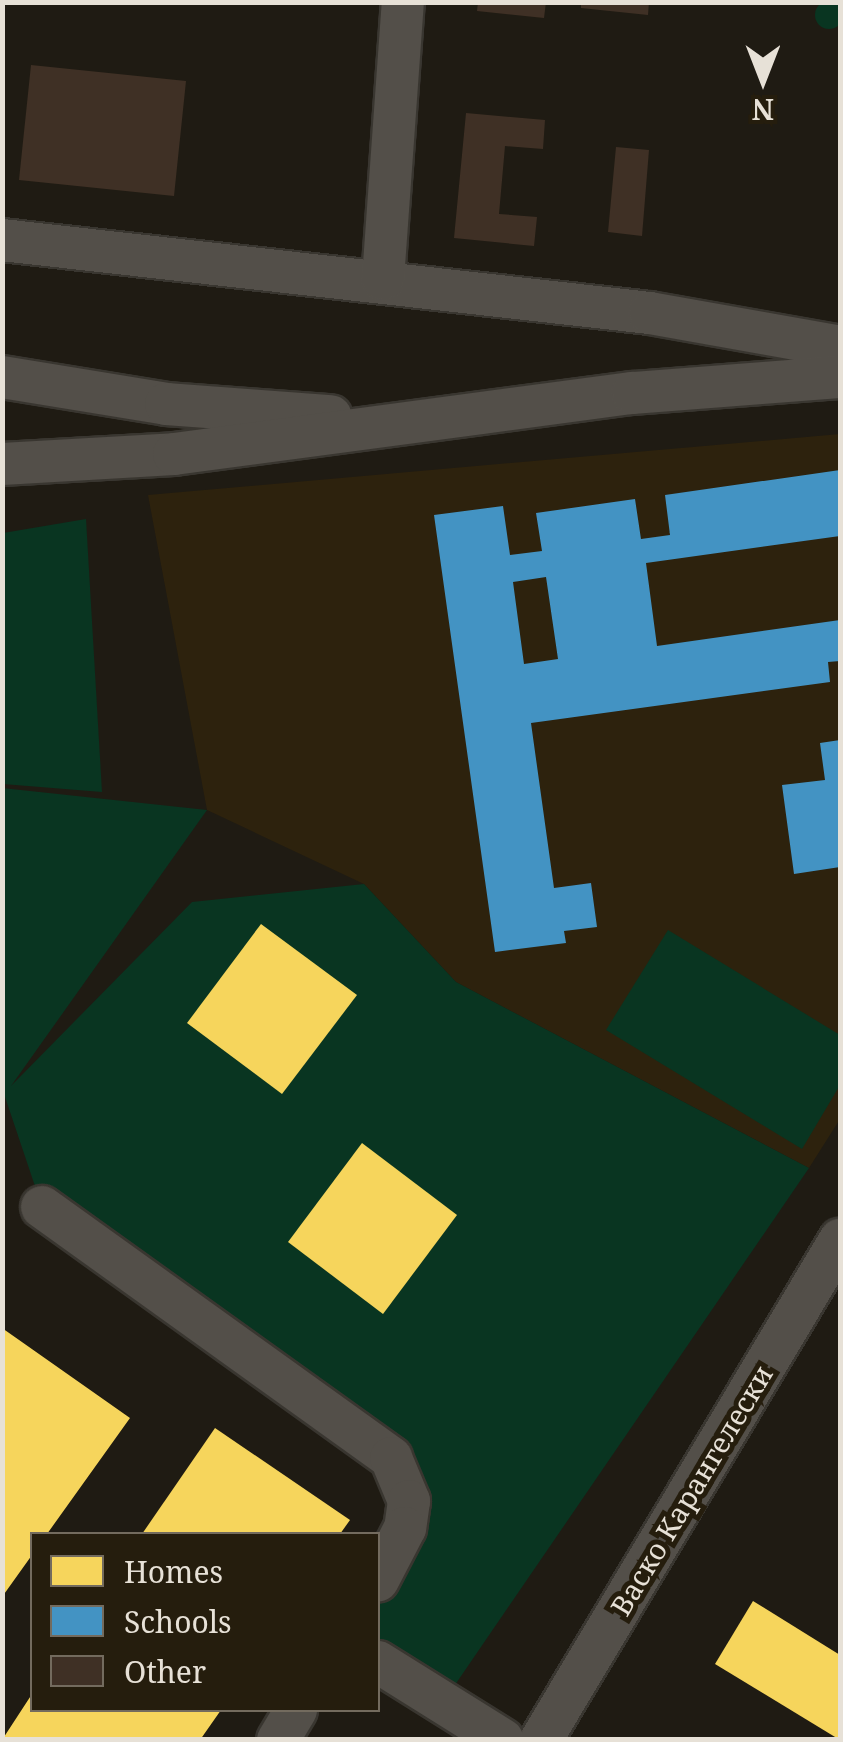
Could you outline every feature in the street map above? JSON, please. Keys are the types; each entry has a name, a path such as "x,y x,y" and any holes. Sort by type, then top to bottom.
{"street":[{"path":"383,280 403,2"},
{"path":"2,240 650,313 840,347"},
{"path":"2,464 174,454 633,393 840,376"},
{"path":"2,377 166,404 421,423"},
{"path":"42,1207 390,1458 409,1502 406,1528 380,1576"},
{"name":"Васко Карангелески","path":"540,1740 840,1240"},
{"path":"380,1663 503,1740"},
{"path":"278,1740 295,1712"}],"shaded area":[{"path":"840,434 840,1119 809,1168 456,982 364,884 207,810 148,495"}],"green space":[{"path":"829,1 839,5 843,15 839,25 829,29 819,25 815,15 819,5"},
{"path":"86,519 102,792 3,784 3,533"},
{"path":"2,788 207,810 11,1086 192,902 364,884 456,982 809,1168 444,1701 380,1663 380,1572 403,1478 42,1207 3,1091"},
{"path":"668,930 840,1035 840,1085 802,1149 606,1030"}],"building: Homes":[{"path":"261,924 357,995 282,1094 187,1023"},
{"path":"362,1143 457,1215 383,1314 288,1242"},
{"path":"2,1328 130,1418 48,1532 30,1532 30,1558 2,1597"},
{"path":"215,1428 350,1520 341,1532 143,1532"},
{"path":"753,1601 840,1655 840,1740 715,1664"},
{"path":"30,1697 30,1712 220,1712 200,1740 2,1740"}],"building: Schools":[{"path":"840,470 840,536 646,563 657,646 840,620 840,661 828,662 830,682 531,723 554,888 591,883 597,927 564,931 566,943 495,952 434,515 503,506 510,555 542,551 536,513 635,499 641,539 670,535 665,495","holes":["546,577 558,659 524,664 513,582"]},
{"path":"840,740 840,867 794,874 782,785 825,780 820,743"}],"building: Other":[{"path":"478,2 546,2 544,18 477,11"},
{"path":"581,2 649,2 648,15 581,8"},
{"path":"31,65 186,81 174,196 19,180"},
{"path":"466,113 545,120 543,149 505,146 499,214 537,217 534,246 454,238"},
{"path":"616,147 649,150 642,236 608,232"}]}
